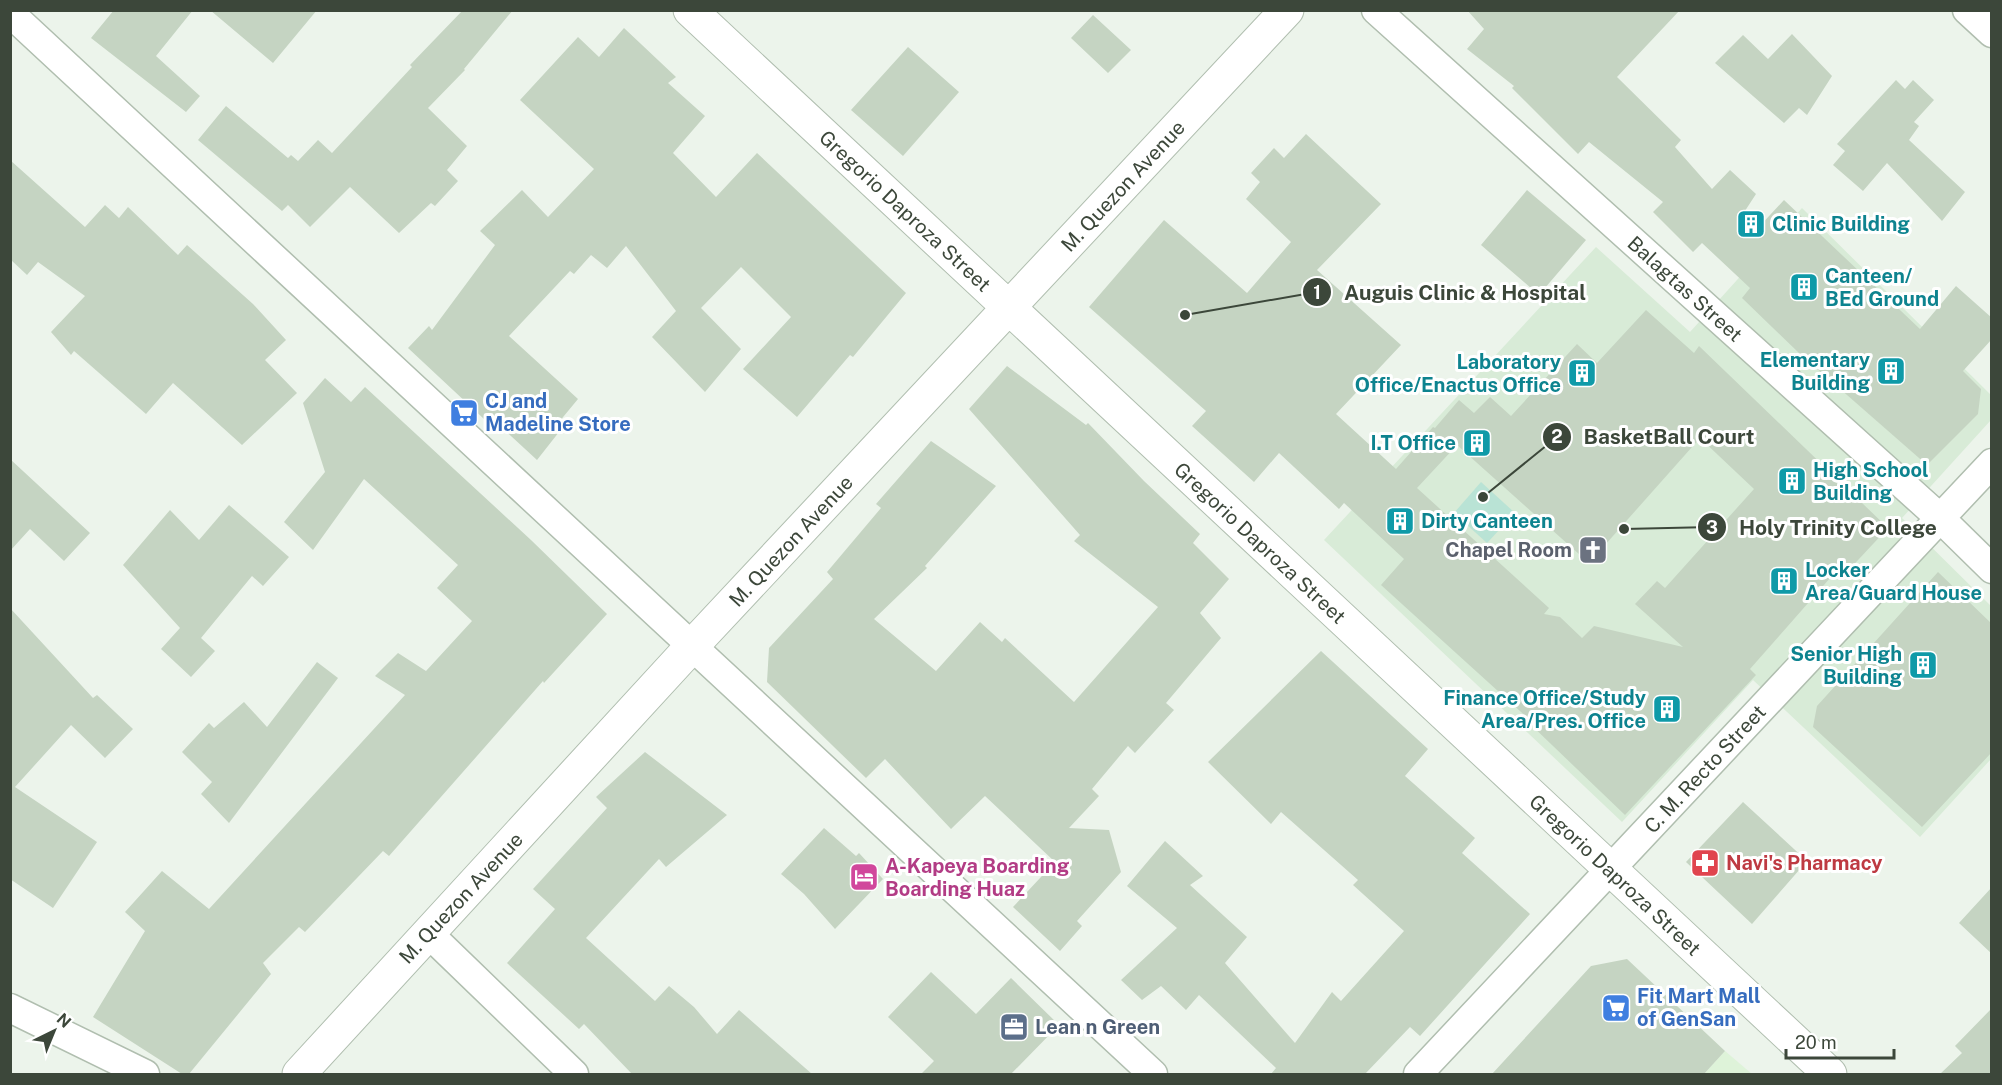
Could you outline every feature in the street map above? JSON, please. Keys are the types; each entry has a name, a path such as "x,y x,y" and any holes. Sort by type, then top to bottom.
{"street":[{"name":"Gregorio Daproza Street","path":"690,10 1830,1074"},
{"name":"M. Quezon Avenue","path":"299,1074 693,645 1287,10"},
{"name":"Balagtas Street","path":"1376,10 1940,518 1992,569"},
{"path":"1967,10 1992,33"},
{"path":"10,13 1153,1074"},
{"name":"C. M. Recto Street","path":"1418,1074 1992,463"},
{"path":"428,933 574,1074"},
{"path":"10,1008 146,1074"}],"shaded area":[{"path":"1802,208 1991,395 1991,420 1902,518 1991,606 1991,759 1920,837 1753,680 1622,822 1324,540 1596,247 1690,332"},
{"path":"1481,482 1515,513 1487,543 1454,513"},
{"path":"1725,1051 1752,1074 1704,1074"}],"building":[{"path":"114,10 193,10 156,56 200,96 186,112 91,38"},
{"path":"210,10 317,10 273,63"},
{"path":"463,10 513,10 465,70 428,108 467,146 447,170 458,181 435,206 431,203 399,233 350,187 310,227 288,205 282,211 198,140 226,106 288,158 291,155 298,161 318,140 332,153 412,67 410,65"},
{"path":"1467,10 1680,10 1617,77 1681,140 1675,147 1712,189 1730,170 1756,194 1741,217 1757,229 1784,200 1920,329 1956,286 1992,318 1992,339 1963,371 1981,389 1978,414 1927,465 1799,353 1742,298 1750,288 1702,243 1693,252 1653,212 1663,202 1589,142 1578,154 1512,88 1514,86 1467,49 1484,29"},
{"path":"1093,15 1131,50 1108,73 1071,38"},
{"path":"624,28 676,77 668,83 705,116 673,153 716,197 757,153 906,293 853,357 850,355 797,417 743,369 791,317 741,267 701,308 741,349 705,392 652,337 676,311 626,246 607,268 591,255 574,274 570,271 509,336 578,399 554,428 559,432 537,460 487,414 484,419 408,348 429,326 432,330 495,245 480,231 522,190 548,217 594,169 520,100 578,37 599,57"},
{"path":"1792,34 1832,76 1807,115 1799,108 1784,123 1715,63 1743,35 1768,59"},
{"path":"908,47 959,92 903,156 851,110"},
{"path":"1896,80 1905,89 1913,80 1934,100 1914,122 1919,126 1909,140 1965,192 1942,221 1887,163 1863,191 1833,165 1845,151 1837,144"},
{"path":"1306,134 1381,204 1317,270 1401,345 1336,414 1396,469 1459,400 1474,413 1490,397 1511,416 1577,344 1597,363 1646,310 1694,353 1699,346 1888,528 1844,575 1838,569 1750,669 1756,675 1625,815 1528,722 1530,720 1381,585 1404,559 1344,503 1339,509 1279,453 1254,482 1192,426 1206,411 1089,307 1164,220 1247,293 1291,242 1246,199 1260,182 1251,173 1274,148 1284,158","holes":["1700,438 1754,489 1665,588 1657,581 1635,604 1683,647 1594,626 1582,638 1560,617 1544,614 1549,608 1417,488 1457,445 1589,563"]},
{"path":"10,160 85,227 105,205 119,218 128,207 178,255 187,245 253,304 286,340 265,360 297,393 242,445 173,383 146,414 74,351 71,355 51,332 85,296 38,262 27,275 10,259"},
{"path":"1527,190 1586,240 1539,295 1481,245"},
{"path":"1007,366 1086,425 1088,423 1200,534 1193,543 1229,579 1200,613 1221,638 1166,703 1174,710 1135,753 1128,746 1092,789 1099,796 1069,828 1109,830 1121,872 1077,921 1082,926 1060,951 1013,907 1055,862 985,796 951,829 885,759 866,778 767,682 769,648 833,579 827,572 881,508 876,504 931,441 996,486 925,566 927,568 874,619 936,671 980,622 1002,642 1005,638 1074,702 1158,607 1074,541 1080,535 969,409"},
{"path":"325,378 351,402 365,387 531,540 607,614 544,683 543,681 389,856 383,851 305,932 299,927 263,963 271,974 189,1074 182,1074 93,1017 145,931 125,912 162,871 209,909 405,695 375,676 398,653 426,671 472,621 437,588 458,565 364,479 313,550 284,522 325,472 303,403"},
{"path":"10,459 90,533 64,561 30,529 10,551"},
{"path":"229,505 289,557 263,586 252,576 201,638 215,651 191,677 161,649 180,628 123,565 170,510 199,540"},
{"name":"Senior High Building","path":"1938,572 1992,624 1992,752 1922,827 1813,727 1817,706"},
{"path":"10,608 93,698 97,695 133,729 105,758 71,725 15,787 97,842 53,908 10,879"},
{"path":"1321,651 1428,749 1405,776 1475,838 1462,853 1530,914 1420,1036 1410,1027 1365,1074 1271,1074 1276,1068 1199,995 1186,1010 1161,986 1142,1000 1121,980 1177,928 1127,886 1165,841 1203,876 1190,885 1247,937 1225,963 1295,1043 1332,992 1341,1001 1404,931 1353,885 1358,880 1281,812 1271,824 1208,762"},
{"path":"317,662 338,678 229,823 201,794 212,782 182,752 209,723 214,728 244,702 267,727"},
{"path":"645,752 727,815 666,867 659,859 586,938 655,1001 669,986 694,1007 717,1034 739,1010 812,1074 632,1074 584,1024 579,1029 507,963 555,909 533,889 607,808 596,797"},
{"path":"1743,802 1807,861 1752,924 1686,862"},
{"path":"824,828 856,856 859,853 883,879 835,929 804,894 781,874"},
{"path":"1992,887 1992,954 1959,923"},
{"name":"Fit Mart Mall of GenSan","path":"1627,959 1725,1051 1704,1074 1492,1074 1591,966"},
{"path":"931,972 976,1014 1011,978 1059,1025 1011,1074 921,1074 934,1061 888,1017"},
{"path":"1992,1008 1992,1074 1940,1074 1962,1053 1955,1046"}],"place":[{"name":"Clinic Building","path":"1751,224"},
{"name":"Canteen/ BEd Ground","path":"1804,287"},
{"name":"Auguis Clinic & Hospital","path":"1185,315"},
{"name":"Elementary Building","path":"1891,371"},
{"name":"Laboratory Office/Enactus Office","path":"1582,373"},
{"name":"CJ and Madeline Store","path":"464,413"},
{"name":"I.T Office","path":"1477,443"},
{"name":"High School Building","path":"1792,481"},
{"name":"BasketBall Court","path":"1483,497"},
{"name":"Dirty Canteen","path":"1400,521"},
{"name":"Holy Trinity College","path":"1624,529"},
{"name":"Chapel Room","path":"1593,550"},
{"name":"Locker Area/Guard House","path":"1784,581"},
{"name":"Senior High Building","path":"1923,665"},
{"name":"Finance Office/Study Area/Pres. Office","path":"1667,709"},
{"name":"Navi's Pharmacy","path":"1705,863"},
{"name":"A-Kapeya Boarding Boarding Huaz","path":"864,877"},
{"name":"Fit Mart Mall of GenSan","path":"1616,1008"},
{"name":"Lean n Green","path":"1014,1027"}]}
